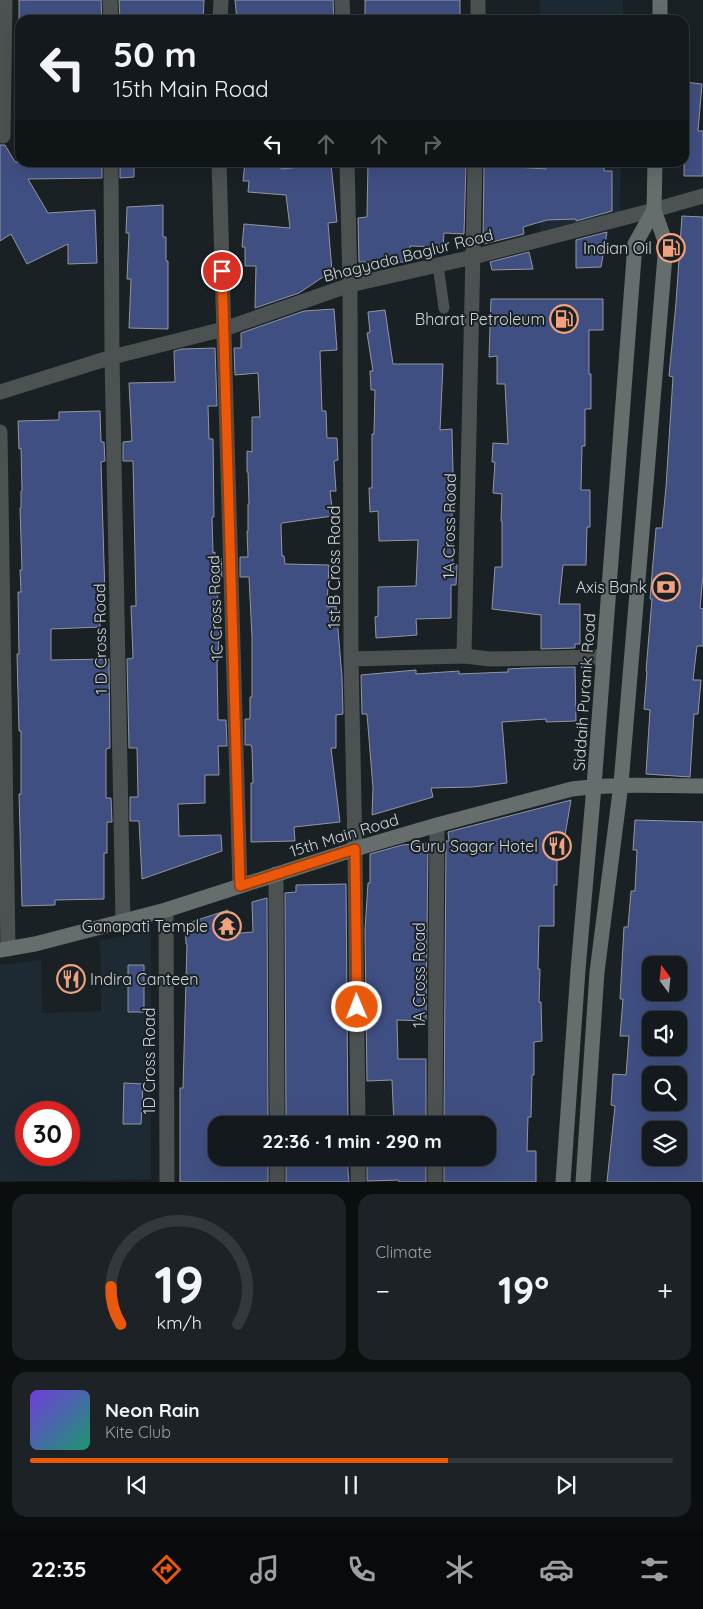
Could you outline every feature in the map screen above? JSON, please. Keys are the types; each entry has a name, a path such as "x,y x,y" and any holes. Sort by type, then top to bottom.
{"main road":[{"path":"660,0 660,15"},
{"name":"Siddaih Puranik Road","path":"583,1182 597,972 621,784 666,244 654,210 656,167"},
{"name":"Siddaih Puranik Road","path":"562,1182 635,244 654,210"},
{"name":"15th Main Road","path":"4,950 35,944 166,910 355,849 572,789 621,784 703,786"}],"street":[{"path":"3,136 5,0"},
{"path":"110,0 111,15"},
{"path":"220,15 221,0"},
{"path":"342,0 343,15"},
{"path":"478,0 478,15"},
{"name":"1 D Cross Road","path":"111,167 112,357 123,920"},
{"name":"1C Cross Road","path":"219,167 240,886"},
{"name":"1st B Cross Road","path":"347,167 350,285 351,659 358,1116"},
{"name":"1A Cross Road","path":"464,656 475,167"},
{"name":"Bhagyada Baglur Road","path":"0,392 112,357 224,328 350,285 473,257 703,196"},
{"path":"0,432 4,950"},
{"path":"351,659 464,656 490,659 604,657"},
{"name":"1A Cross Road","path":"435,1116 437,825"},
{"path":"276,874 277,1116"},
{"name":"1D Cross Road","path":"166,910 167,1182"},
{"path":"277,1166 277,1182"},
{"path":"358,1166 358,1182"},
{"path":"435,1166 435,1182"}],"lane":[{"path":"438,265 444,308"}],"shaded area":[{"path":"540,0 623,0 623,15 540,15"},
{"path":"540,167 621,167 620,213 540,232"},
{"path":"151,930 151,1179 0,1181 0,965 41,960 42,1013 101,1011 100,941"}],"building":[{"path":"19,0 101,0 102,15 19,15"},
{"path":"119,0 204,0 203,15 120,15"},
{"path":"235,0 333,0 334,15 236,15"},
{"path":"365,0 460,0 460,15 365,15"},
{"path":"689,83 702,84 698,131 703,131 703,176 684,176 684,167 689,167"},
{"path":"0,145 5,145 15,162 15,167 102,167 102,178 28,179 48,213 95,210 97,263 68,264 68,244 27,264 11,234 0,241"},
{"path":"120,167 134,167 134,177 120,178"},
{"path":"244,167 281,167 281,169 331,167 337,222 328,223 332,271 299,293 255,308 256,266 245,266 245,247 242,247 244,224 290,228 286,195 248,192 249,181 243,181"},
{"path":"368,167 466,167 464,234 444,233 443,247 410,246 410,262 359,262 358,218 367,217"},
{"path":"484,167 546,169 546,167 604,167 604,171 612,171 612,211 576,221 576,219 547,220 523,227 524,234 484,244"},
{"path":"163,205 163,237 166,237 166,261 168,261 168,329 129,328 131,279 127,279 129,233 126,233 127,207"},
{"path":"682,216 703,217 703,575 700,608 703,609 703,646 697,646 693,680 701,680 698,714 694,714 690,777 646,774 650,710 644,709 656,528 662,528 666,487 673,377 669,376"},
{"path":"607,232 601,267 576,268 576,240"},
{"path":"529,252 533,269 492,270 490,262"},
{"path":"491,299 603,299 603,330 589,330 591,409 585,409 585,446 582,446 581,490 590,490 590,527 587,527 586,565 563,565 559,604 580,604 580,644 575,644 575,648 541,649 541,615 492,609 495,567 502,567 502,494 493,493 495,462 492,462 493,443 508,444 505,384 497,384 497,356 489,357"},
{"path":"334,309 337,350 320,351 322,411 326,411 327,438 337,438 338,460 334,461 336,491 330,491 333,516 282,523 281,525 282,556 284,556 285,564 329,565 327,607 336,606 342,677 343,714 336,715 336,748 331,748 340,822 294,827 295,841 251,842 252,748 251,745 245,745 245,719 250,719 250,697 252,697 252,637 249,577 240,577 240,557 248,557 247,451 252,452 252,417 260,417 258,373 235,375 234,348 241,348 241,333 304,311"},
{"path":"385,310 393,364 443,364 440,430 452,429 453,564 457,565 456,585 451,585 451,618 416,619 417,635 376,638 375,617 378,616 378,587 416,586 418,540 379,541 378,511 370,512 369,488 372,488 372,434 374,434 375,390 371,390 370,371 373,371 367,333 370,332 368,312"},
{"path":"215,348 217,406 208,406 209,439 213,439 213,553 215,552 215,558 221,558 222,577 217,578 219,633 217,661 218,720 226,720 227,746 218,746 219,775 205,775 205,803 178,804 179,836 221,835 222,851 142,879 139,821 130,821 130,797 138,797 137,748 129,748 127,659 133,658 131,606 136,606 133,461 123,461 123,442 132,441 129,383 175,382 174,351"},
{"path":"100,411 101,442 104,442 105,461 101,462 105,596 99,597 100,627 51,629 51,660 109,659 110,748 106,749 106,798 111,798 112,822 107,822 107,853 104,853 104,899 55,900 55,905 22,906 19,794 21,794 21,731 19,731 17,654 19,654 18,592 21,592 20,570 22,570 20,508 22,491 18,421 59,420 59,412"},
{"path":"575,667 576,721 546,722 546,719 502,722 507,783 472,787 431,788 433,797 372,815 373,788 367,714 362,714 361,675 416,670 416,674 459,671 459,674 508,672 508,669"},
{"path":"571,800 563,847 557,846 557,885 554,885 554,926 539,926 538,969 540,969 539,1002 541,1002 542,1041 534,1042 534,1075 532,1075 531,1117 528,1117 527,1151 536,1151 536,1182 444,1182 444,1166 496,1166 496,1116 444,1116 446,841 449,841 448,832"},
{"path":"635,820 703,822 703,1182 607,1182 615,1106 611,1105 613,1074 626,1075 629,1036 620,1036 623,999 620,999 624,927 628,927 631,891 635,891 637,850 633,850"},
{"path":"428,843 426,1021 397,1020 398,1059 426,1059 426,1116 394,1116 392,1080 367,1081 365,930 368,883 370,883 370,854 402,845"},
{"path":"346,884 348,1116 286,1116 285,893 296,892 296,885"},
{"path":"267,898 268,1116 208,1116 208,1166 268,1166 268,1182 180,1182 180,1088 183,1088 187,944 185,924 228,910 230,934 253,932 252,902"},
{"path":"128,965 144,965 144,1012 128,1012"},
{"path":"124,1083 143,1084 141,1124 123,1124"},
{"path":"286,1166 348,1166 349,1182 286,1182"},
{"path":"367,1166 426,1166 426,1182 399,1182 399,1180 367,1181"}],"place":[{"name":"Indian Oil","path":"671,248"},
{"name":"Bharat Petroleum","path":"564,319"},
{"name":"Axis Bank","path":"666,587"},
{"name":"Guru Sagar Hotel","path":"557,846"},
{"name":"Ganapati Temple","path":"227,926"},
{"name":"Indira Canteen","path":"71,979"}],"route":[{"path":"222,271 240,886 355,849 357,1007"}]}
